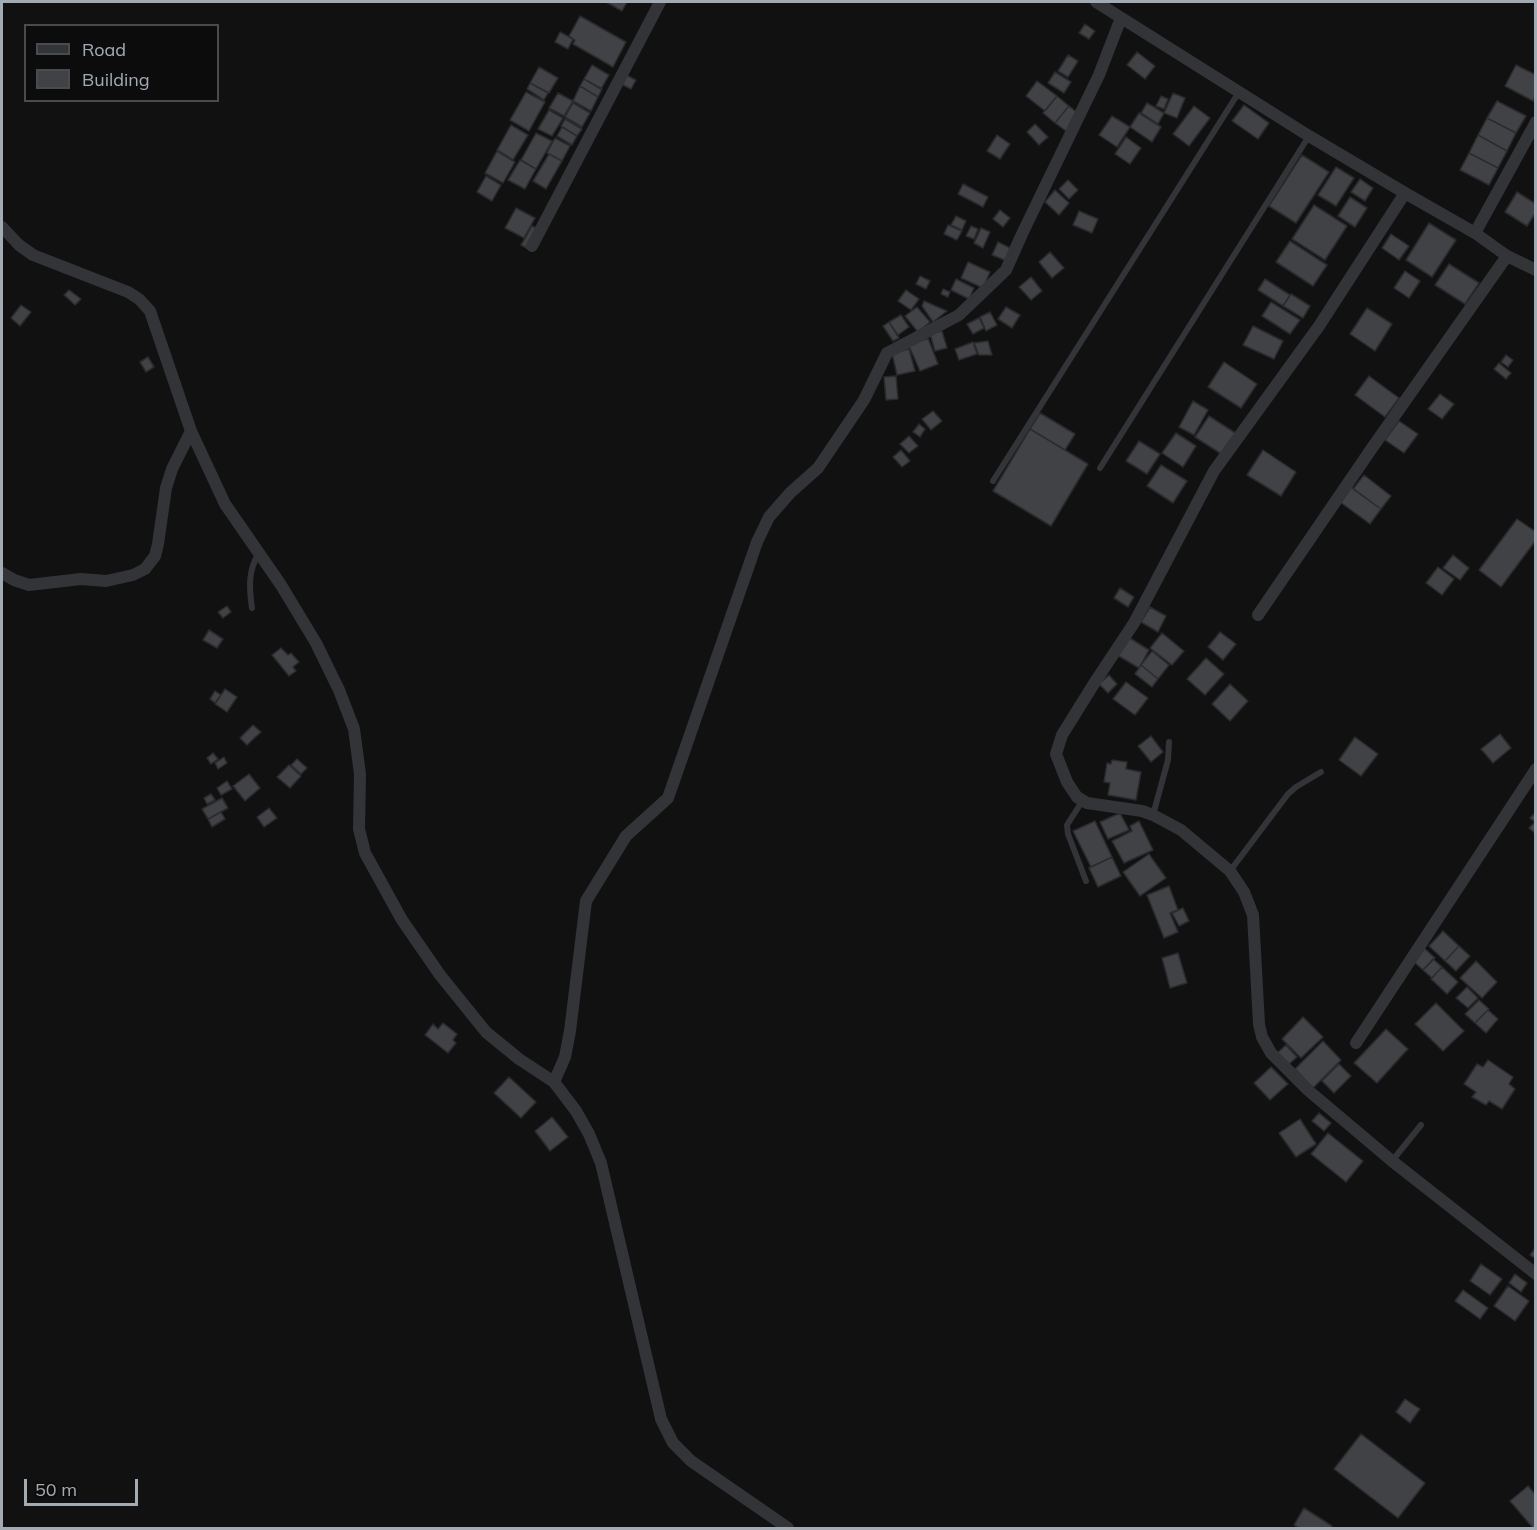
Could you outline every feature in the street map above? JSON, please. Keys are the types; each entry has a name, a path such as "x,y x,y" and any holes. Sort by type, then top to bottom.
{"street":[{"path":"532,246 660,2"},
{"path":"1096,2 1310,136 1475,233 1508,256 1536,270"},
{"path":"554,1082 565,1057 570,1031 586,901 626,836 668,798 757,542 769,517 790,492 818,468 864,400 887,353 959,315 1006,270 1099,75 1121,18"},
{"path":"1475,233 1536,122"},
{"path":"1405,193 1319,326 1214,471 1134,623 1062,735 1056,754 1067,782 1077,797 1087,803 1142,811 1153,815 1181,830 1230,871 1244,892 1253,915 1259,1024 1262,1037 1271,1053 1309,1091 1392,1161 1536,1274"},
{"path":"2,227 19,245 33,255 128,292 139,299 150,312 191,431 225,504 259,553 316,644 339,690 354,729 360,774 359,829 365,854 402,920 440,975 486,1032 519,1059 554,1082 576,1111 589,1134 601,1163 661,1419 673,1443 691,1461 788,1528"},
{"path":"1258,615 1508,256"},
{"path":"2,573 29,585 81,579 106,580 133,575 145,569 155,556 166,488 172,469 191,431"},
{"path":"1356,1043 1536,769"}],"lane":[{"path":"993,481 1239,92"},
{"path":"1100,468 1310,136"},
{"path":"252,608 251,569 259,553"},
{"path":"1153,815 1168,760 1169,742"},
{"path":"1230,871 1288,794 1321,772"},
{"path":"1083,800 1067,825 1068,834 1086,880"},
{"path":"1392,1161 1421,1125"}],"building":[{"path":"606,2 627,2 622,11"},
{"path":"580,16 626,42 613,67 573,44 575,40 569,36"},
{"path":"1085,24 1095,31 1089,39 1079,33"},
{"path":"560,32 573,39 568,49 555,42"},
{"path":"1137,52 1155,66 1145,79 1127,65"},
{"path":"1068,55 1078,61 1068,77 1058,71"},
{"path":"592,65 609,75 601,89 584,79"},
{"path":"1516,65 1536,75 1536,96 1533,101 1505,86"},
{"path":"539,67 558,78 549,93 530,83"},
{"path":"1055,72 1071,82 1064,93 1048,83"},
{"path":"626,75 636,80 631,89 621,84"},
{"path":"584,79 602,89 598,97 580,86"},
{"path":"1037,81 1057,96 1045,111 1026,96"},
{"path":"530,83 548,93 544,100 527,89"},
{"path":"580,86 598,97 591,111 573,101"},
{"path":"526,92 545,102 529,131 510,120"},
{"path":"558,93 573,101 564,116 549,108"},
{"path":"1173,93 1185,98 1177,118 1164,113"},
{"path":"1057,96 1069,106 1055,123 1043,113"},
{"path":"1161,96 1168,99 1164,109 1156,106"},
{"path":"1497,101 1526,116 1516,133 1487,118"},
{"path":"573,103 590,113 582,127 565,117"},
{"path":"1147,103 1164,113 1158,124 1141,113"},
{"path":"1244,105 1269,123 1258,139 1232,121"},
{"path":"1069,106 1079,114 1066,131 1055,123"},
{"path":"1194,106 1210,118 1189,146 1173,134"},
{"path":"549,110 563,118 552,136 538,129"},
{"path":"1139,113 1161,127 1152,142 1130,127"},
{"path":"1112,116 1130,127 1117,147 1099,135"},
{"path":"1487,118 1516,133 1507,151 1478,135"},
{"path":"565,119 582,129 577,136 561,126"},
{"path":"1035,124 1048,137 1039,145 1027,132"},
{"path":"511,125 528,135 513,160 497,150"},
{"path":"562,127 577,136 572,145 557,136"},
{"path":"536,133 552,141 536,169 521,160"},
{"path":"997,135 1010,144 1000,159 987,151"},
{"path":"1478,135 1507,151 1498,168 1469,153"},
{"path":"1126,137 1141,148 1130,164 1115,154"},
{"path":"555,138 570,146 562,161 547,153"},
{"path":"497,151 515,162 503,183 485,173"},
{"path":"1469,153 1498,168 1489,185 1460,170"},
{"path":"549,154 562,161 546,189 533,181"},
{"path":"1302,155 1329,172 1296,223 1269,206"},
{"path":"520,160 536,169 525,189 508,180"},
{"path":"1336,167 1354,178 1336,206 1318,195"},
{"path":"486,176 501,185 492,201 477,192"},
{"path":"1360,179 1373,188 1365,201 1351,192"},
{"path":"1068,180 1078,190 1069,199 1059,189"},
{"path":"963,184 988,197 983,207 958,194"},
{"path":"1055,190 1069,203 1059,215 1045,202"},
{"path":"1517,192 1536,204 1536,212 1527,226 1505,212"},
{"path":"1350,197 1367,208 1355,227 1338,216"},
{"path":"1314,205 1347,226 1325,260 1292,239"},
{"path":"516,208 535,218 524,238 505,228"},
{"path":"1000,210 1010,218 1003,227 993,219"},
{"path":"1079,211 1098,219 1092,233 1073,225"},
{"path":"956,216 966,221 962,230 951,225"},
{"path":"1429,223 1456,240 1432,277 1406,260"},
{"path":"948,225 962,231 957,240 944,234"},
{"path":"532,226 540,230 530,250 521,245"},
{"path":"971,226 978,229 974,239 966,236"},
{"path":"981,228 990,232 983,248 974,243"},
{"path":"1391,234 1409,246 1399,260 1382,248"},
{"path":"1290,241 1327,265 1313,286 1276,262"},
{"path":"998,242 1012,249 1007,261 992,255"},
{"path":"1050,252 1064,268 1052,278 1039,262"},
{"path":"968,262 990,272 983,288 961,278"},
{"path":"1449,264 1479,283 1465,304 1435,285"},
{"path":"1405,271 1420,281 1409,298 1394,288"},
{"path":"920,276 930,281 926,289 916,284"},
{"path":"1031,277 1042,291 1031,300 1019,287"},
{"path":"956,279 974,288 969,299 951,290"},
{"path":"1265,279 1290,295 1283,306 1258,290"},
{"path":"943,289 950,292 948,297 941,294"},
{"path":"69,290 81,299 75,305 64,295"},
{"path":"906,290 919,299 911,310 898,301"},
{"path":"1291,294 1310,306 1303,318 1283,306"},
{"path":"924,301 947,311 933,322 922,306"},
{"path":"1271,302 1300,320 1290,334 1262,316"},
{"path":"21,305 31,312 20,326 11,318"},
{"path":"917,307 930,322 918,332 905,316"},
{"path":"1006,307 1020,315 1012,328 998,319"},
{"path":"1367,308 1392,324 1375,351 1350,334"},
{"path":"990,312 997,325 986,331 980,317"},
{"path":"901,315 909,327 898,335 889,322"},
{"path":"979,318 984,328 973,334 967,324"},
{"path":"889,322 899,338 893,341 883,326"},
{"path":"1253,326 1283,341 1274,359 1243,345"},
{"path":"942,331 947,348 935,351 930,334"},
{"path":"928,338 938,364 920,371 909,346"},
{"path":"988,341 992,355 979,355 974,343"},
{"path":"973,342 977,354 959,360 955,349"},
{"path":"909,349 915,371 897,375 892,353"},
{"path":"1506,355 1513,360 1508,367 1501,362"},
{"path":"148,357 154,367 146,372 140,362"},
{"path":"1224,362 1257,384 1241,408 1208,387"},
{"path":"1499,363 1511,373 1506,379 1494,369"},
{"path":"896,376 898,399 886,400 884,377"},
{"path":"1369,376 1399,398 1385,417 1355,395"},
{"path":"1440,394 1454,404 1442,419 1428,409"},
{"path":"1193,401 1208,410 1194,435 1179,427"},
{"path":"933,411 942,421 931,430 922,419"},
{"path":"1040,413 1075,434 1065,450 1030,429"},
{"path":"1209,416 1237,434 1223,455 1195,437"},
{"path":"1399,421 1418,434 1404,453 1385,440"},
{"path":"919,424 925,429 920,437 913,432"},
{"path":"1030,429 1088,464 1051,526 993,491"},
{"path":"1176,433 1196,446 1183,467 1162,453"},
{"path":"909,436 918,446 909,453 900,444"},
{"path":"1139,441 1160,454 1147,474 1126,461"},
{"path":"901,450 910,461 902,467 893,457"},
{"path":"1263,450 1296,472 1281,496 1247,475"},
{"path":"1161,465 1187,481 1173,503 1147,486"},
{"path":"1364,475 1391,496 1381,509 1353,489"},
{"path":"1351,487 1381,509 1370,524 1340,502"},
{"path":"1517,519 1536,532 1536,540 1501,587 1479,570"},
{"path":"1453,555 1469,568 1460,580 1443,568"},
{"path":"1438,567 1454,579 1442,595 1426,583"},
{"path":"1120,588 1134,597 1128,607 1114,598"},
{"path":"227,606 231,612 223,618 218,612"},
{"path":"1150,607 1166,616 1158,632 1141,622"},
{"path":"209,630 223,639 217,648 203,640"},
{"path":"1220,632 1236,644 1223,660 1208,647"},
{"path":"1162,633 1184,651 1172,665 1150,648"},
{"path":"1128,637 1149,650 1139,668 1117,655"},
{"path":"281,648 288,655 291,653 299,662 293,667 296,671 289,676 272,655"},
{"path":"1152,651 1169,665 1158,679 1141,665"},
{"path":"1206,658 1224,674 1205,695 1187,679"},
{"path":"1141,665 1158,679 1152,687 1135,674"},
{"path":"1109,675 1117,684 1108,693 1099,684"},
{"path":"1126,682 1148,698 1135,715 1113,699"},
{"path":"1230,684 1248,701 1230,721 1212,704"},
{"path":"225,689 237,697 227,712 215,704"},
{"path":"215,691 221,695 215,703 210,699"},
{"path":"253,725 261,732 247,745 240,738"},
{"path":"1500,734 1511,748 1493,763 1481,749"},
{"path":"1151,736 1163,752 1151,762 1138,746"},
{"path":"1355,737 1378,754 1361,776 1339,760"},
{"path":"213,753 218,759 211,764 207,758"},
{"path":"224,757 227,763 218,769 215,763"},
{"path":"297,759 307,768 301,774 291,765"},
{"path":"1112,760 1127,762 1126,769 1141,772 1136,800 1108,795 1110,783 1104,782 1107,763 1111,764"},
{"path":"289,765 301,776 290,788 277,777"},
{"path":"249,774 260,788 245,801 233,786"},
{"path":"227,781 232,789 221,795 217,788"},
{"path":"211,794 215,800 207,804 204,798"},
{"path":"222,798 228,808 208,819 202,809"},
{"path":"269,808 277,818 264,827 257,817"},
{"path":"221,812 225,819 212,827 208,819"},
{"path":"1536,812 1536,834 1529,828 1535,822 1530,818"},
{"path":"1120,813 1129,830 1108,839 1100,822"},
{"path":"1095,821 1112,857 1091,867 1073,831"},
{"path":"1139,821 1153,850 1124,863 1112,841 1132,831 1130,826"},
{"path":"1149,854 1166,878 1140,896 1123,872"},
{"path":"1112,857 1121,876 1098,887 1089,868"},
{"path":"1169,886 1178,910 1170,913 1178,932 1164,938 1147,895"},
{"path":"1183,908 1189,921 1179,926 1172,913"},
{"path":"1443,931 1459,946 1445,961 1429,946"},
{"path":"1459,946 1470,956 1456,971 1445,961"},
{"path":"1424,948 1435,958 1423,970 1412,960"},
{"path":"1178,953 1187,983 1170,988 1162,958"},
{"path":"1433,959 1442,967 1432,978 1423,970"},
{"path":"1476,961 1497,982 1482,998 1460,978"},
{"path":"1442,967 1458,982 1447,994 1431,979"},
{"path":"1467,987 1478,998 1468,1008 1456,998"},
{"path":"1479,1000 1489,1009 1475,1023 1465,1014"},
{"path":"1436,1003 1464,1031 1443,1051 1415,1024"},
{"path":"1488,1010 1498,1019 1486,1033 1475,1023"},
{"path":"1303,1017 1323,1037 1301,1058 1282,1039"},
{"path":"443,1023 457,1034 453,1040 456,1043 448,1053 425,1035 433,1024 438,1029"},
{"path":"1386,1029 1408,1049 1377,1083 1354,1063"},
{"path":"1323,1041 1341,1060 1313,1088 1295,1069"},
{"path":"1286,1045 1297,1057 1287,1066 1276,1054"},
{"path":"1488,1060 1513,1077 1509,1084 1515,1089 1502,1109 1489,1101 1486,1105 1472,1097 1476,1092 1464,1084 1477,1064 1483,1067"},
{"path":"1339,1064 1351,1076 1334,1093 1322,1081"},
{"path":"1271,1067 1288,1084 1270,1100 1254,1083"},
{"path":"509,1077 536,1102 521,1118 494,1093"},
{"path":"1319,1113 1331,1123 1324,1131 1312,1121"},
{"path":"552,1117 568,1137 550,1151 535,1131"},
{"path":"1300,1119 1316,1144 1296,1157 1279,1133"},
{"path":"1328,1133 1363,1161 1346,1182 1311,1154"},
{"path":"1536,1247 1536,1259 1530,1255"},
{"path":"1481,1264 1502,1279 1490,1295 1470,1281"},
{"path":"1515,1274 1527,1283 1521,1292 1509,1283"},
{"path":"1508,1286 1529,1301 1515,1321 1494,1306"},
{"path":"1463,1290 1488,1308 1480,1319 1455,1301"},
{"path":"1405,1399 1420,1409 1410,1423 1396,1412"},
{"path":"1361,1434 1425,1483 1398,1518 1334,1469"},
{"path":"1528,1486 1536,1495 1536,1528 1533,1528 1510,1501"},
{"path":"1304,1508 1332,1526 1331,1528 1299,1528 1294,1525"}]}
